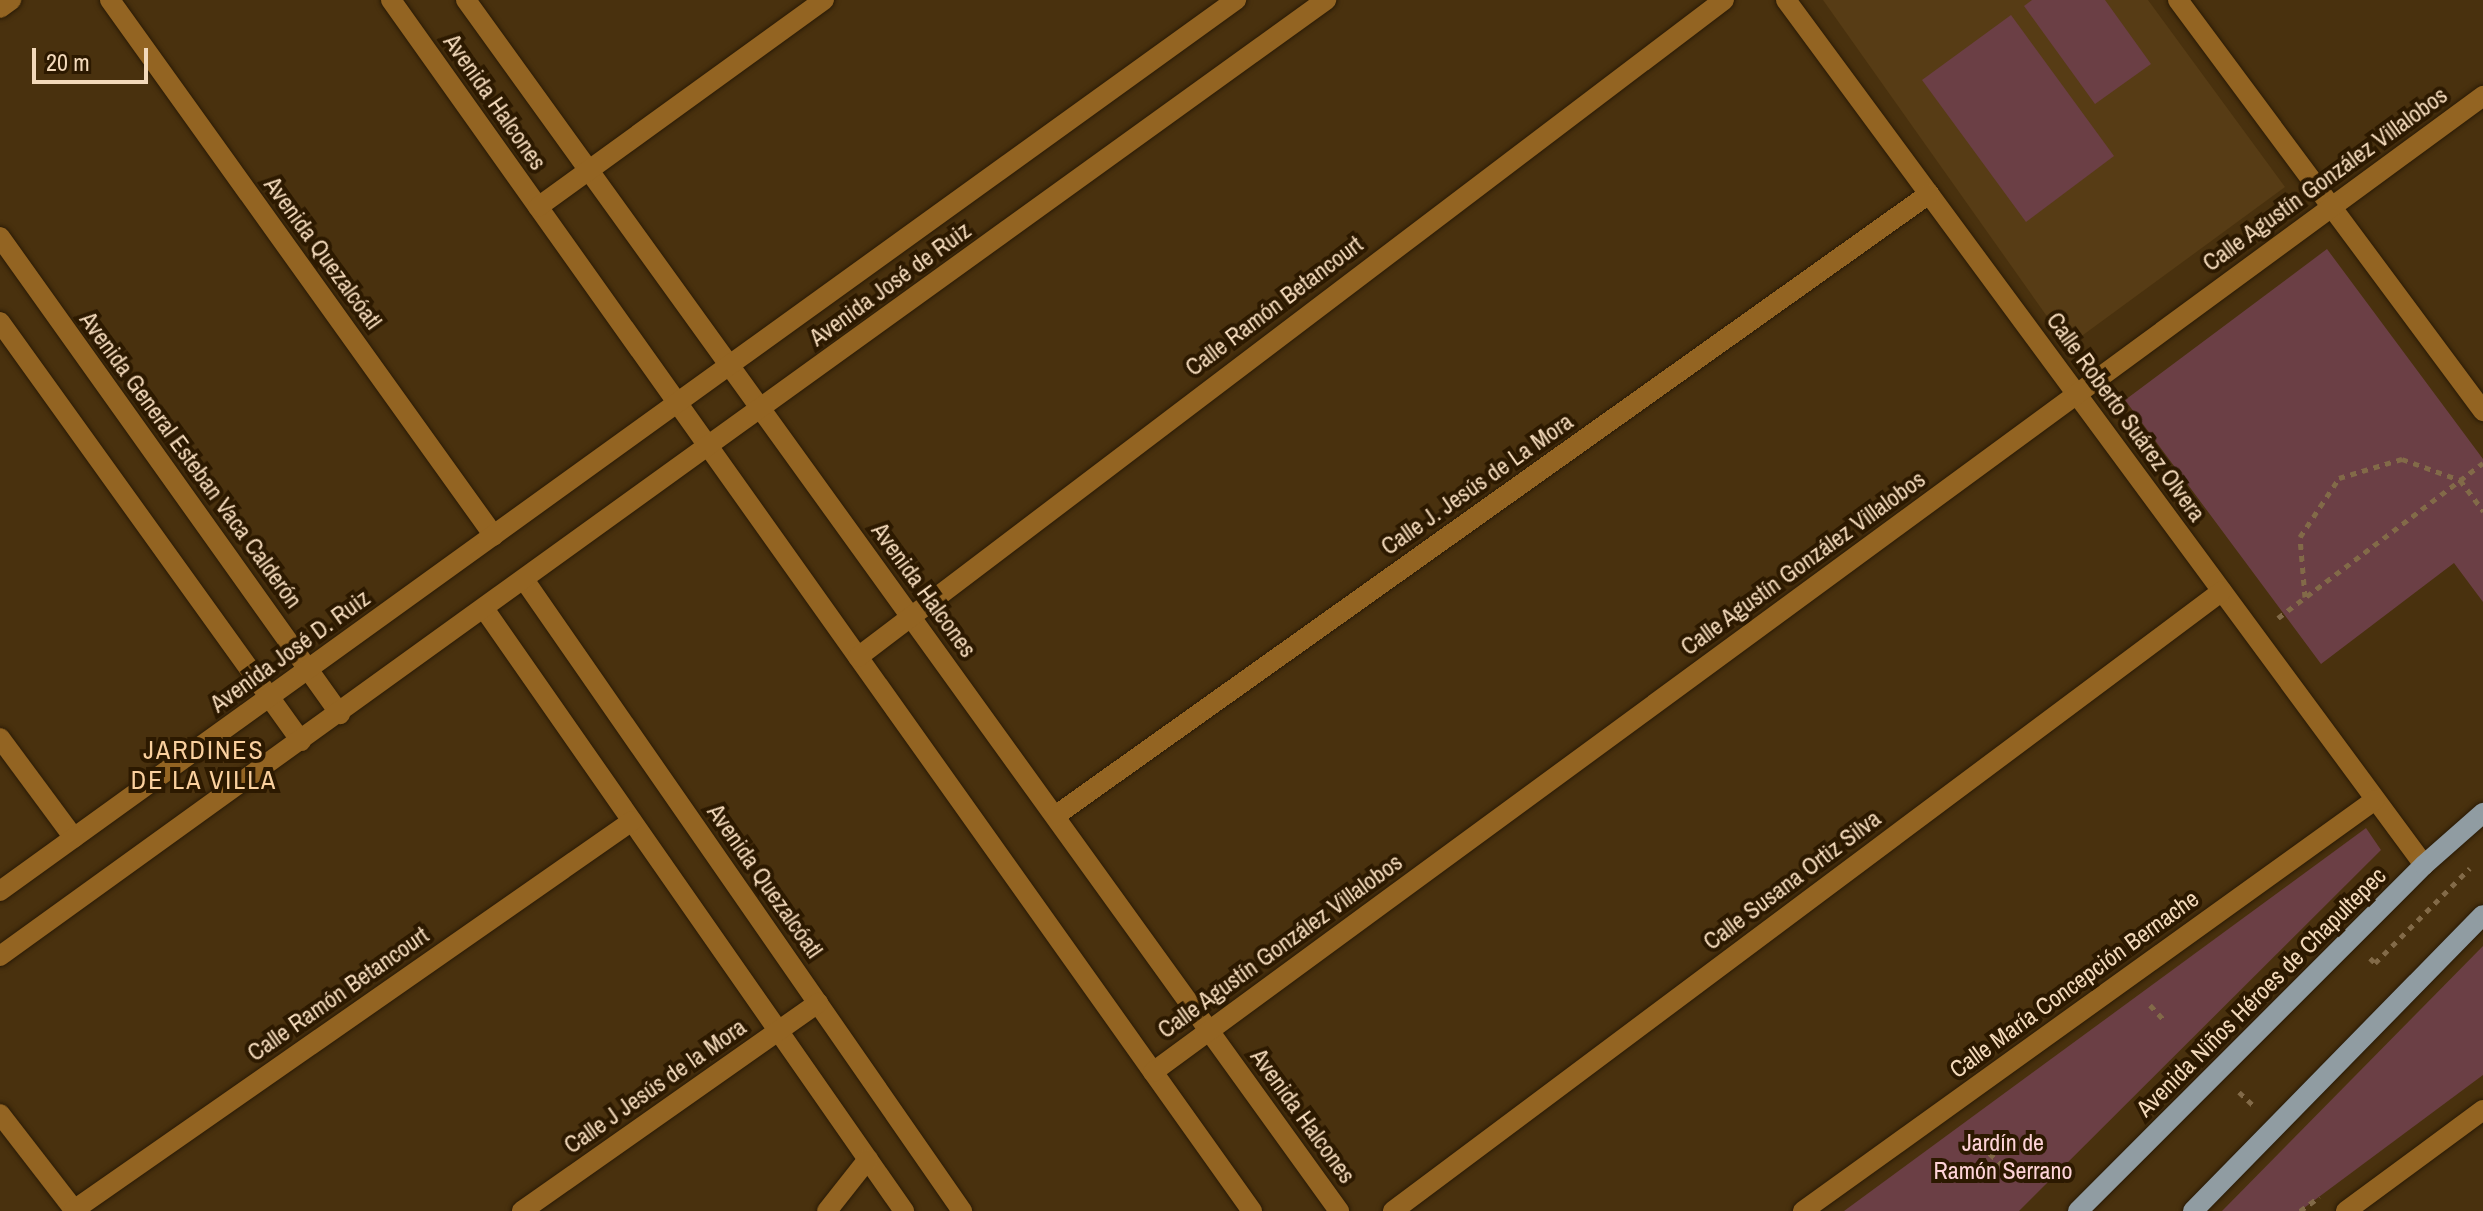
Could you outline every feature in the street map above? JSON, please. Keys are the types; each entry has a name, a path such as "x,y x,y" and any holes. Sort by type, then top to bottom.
{"main road":[{"name":"Avenida Niños Héroes de Chapultepec","path":"2078,1211 2424,865 2483,813"},
{"path":"2193,1211 2483,915"}],"street":[{"path":"0,8 11,0"},
{"name":"Avenida Quezalcóatl","path":"110,0 494,536"},
{"name":"Avenida Halcones","path":"391,0 1252,1211"},
{"name":"Avenida Halcones","path":"466,0 1339,1211"},
{"path":"538,207 824,0"},
{"name":"Avenida José de Ruiz","path":"494,536 1236,0"},
{"name":"Avenida José de Ruiz","path":"485,610 1326,0"},
{"name":"Calle Ramón Betancourt","path":"858,657 909,615 1724,0"},
{"name":"Calle Roberto Suárez Olvera","path":"1786,0 2424,865"},
{"path":"2189,4 2483,411"},
{"name":"Calle Agustín González Villalobos","path":"1153,1072 2483,96"},
{"name":"Calle J. Jesús de La Mora","path":"1055,816 1929,194"},
{"name":"Avenida General Esteban Vaca Calderón","path":"0,237 340,714"},
{"path":"0,322 301,741"},
{"name":"Avenida José D. Ruiz","path":"0,891 494,536"},
{"name":"Avenida Quezalcóatl","path":"525,581 962,1211"},
{"name":"Calle Susana Ortiz Silva","path":"1393,1211 2222,591"},
{"path":"0,956 485,610 904,1211"},
{"path":"0,738 74,838"},
{"name":"Calle María Concepción Bernache","path":"1803,1211 2375,800"},
{"name":"Calle Ramón Betancourt","path":"75,1210 632,821"},
{"name":"Calle J Jesús de la Mora","path":"522,1211 818,1003"},
{"path":"2346,1211 2483,1110"},
{"path":"0,1114 75,1210"},
{"path":"827,1211 868,1159"}],"path":[{"path":"2305,597 2300,537 2339,478 2402,459 2460,480 2483,511"},
{"path":"2274,621 2483,463"},
{"path":"2150,1005 2166,1022"},
{"path":"1972,1137 2014,1176"}],"shaded area":[{"path":"1823,0 2148,0 2285,187 2068,346"}],"green space":[{"path":"2032,0 2105,0 2151,64 2095,104 2024,6"},
{"path":"2011,15 2114,156 2026,222 1922,80"},
{"path":"2327,249 2483,459 2483,602 2454,563 2321,664 2125,400"},
{"name":"Jardín de Ramón Serrano","path":"2366,828 2381,850 2019,1211 1844,1211"},
{"path":"2483,946 2483,1075 2300,1211 2222,1211"}],"district":[{"name":"JARDINES DE LA VILLA","path":"204,765"}]}
